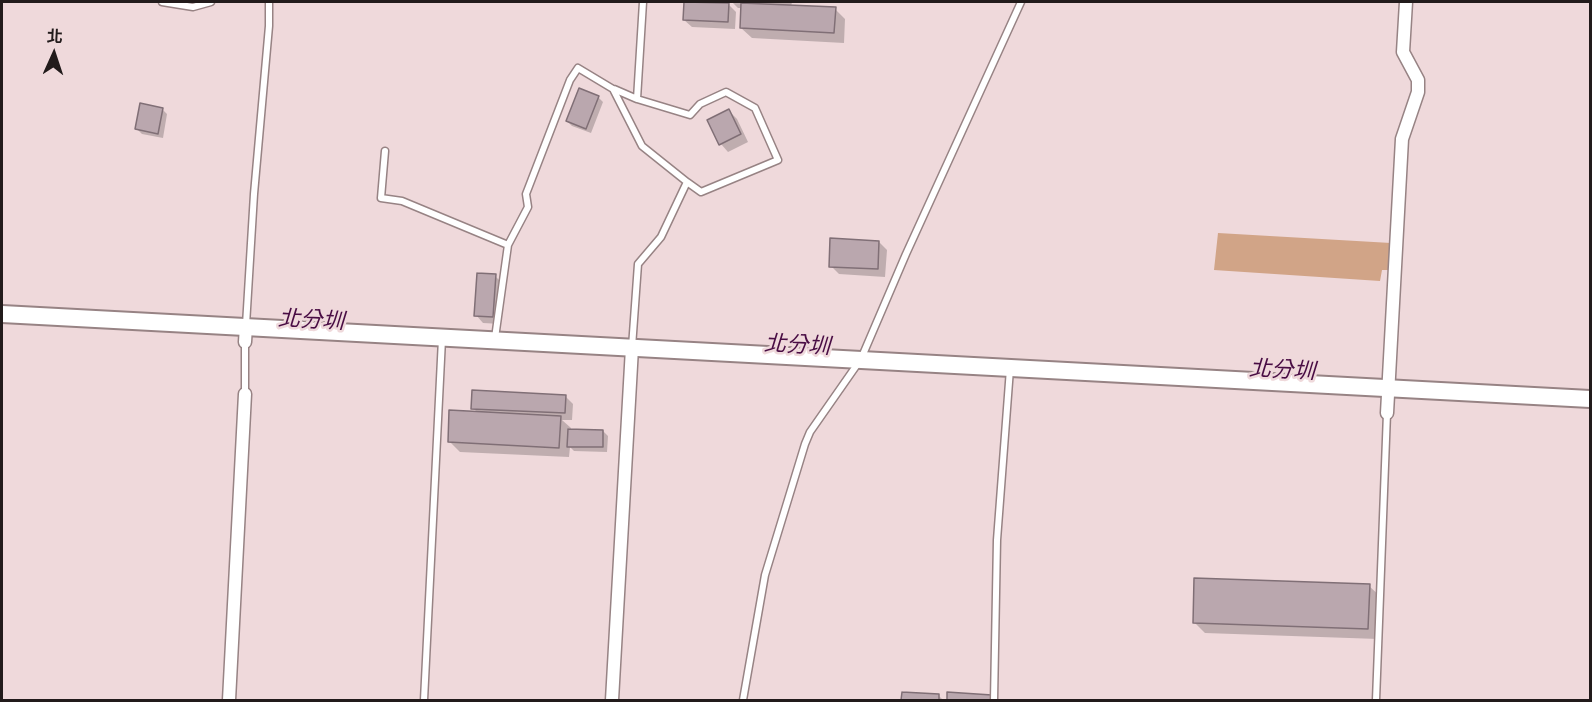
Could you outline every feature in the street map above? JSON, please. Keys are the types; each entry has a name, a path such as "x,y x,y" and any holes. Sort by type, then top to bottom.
{"street":[{"path":"1387,413 1402,139 1418,92 1418,80 1403,52 1406,2"},
{"path":"2,314 246,334 442,345 495,340 632,354 861,359 1009,373 1388,388 1590,399"},
{"path":"612,700 632,354"},
{"path":"229,700 245,394"}],"lane":[{"path":"162,2 193,7 211,2"},
{"path":"245,394 254,194 269,26 269,2"},
{"path":"637,99 643,2"},
{"path":"743,700 765,575 805,444 810,432 861,359 906,254 1021,2"},
{"path":"495,340 507,245 528,207 526,194 570,80 578,68 613,89 690,115 700,104 726,92 755,108 778,160 701,192 642,146 613,89"},
{"path":"385,151 381,198 402,201 507,245"},
{"path":"632,354 638,264 661,237 687,182"},
{"path":"424,700 442,345"},
{"path":"994,700 997,540 1009,373"},
{"path":"1376,700 1387,413"}],"shaded area":[{"path":"1218,233 1391,243 1391,270 1382,270 1380,281 1214,270"}],"building":[{"path":"684,2 729,3 728,22 683,20"},
{"path":"741,3 836,7 834,33 740,28"},
{"path":"579,88 599,96 586,129 566,121"},
{"path":"140,103 163,108 158,134 135,129"},
{"path":"729,109 741,134 719,145 707,120"},
{"path":"830,238 879,241 878,269 829,267"},
{"path":"477,273 496,274 493,317 474,316"},
{"path":"472,390 566,395 565,413 471,409"},
{"path":"449,410 561,416 559,448 448,442"},
{"path":"568,429 603,430 603,447 567,447"},
{"path":"1194,578 1370,584 1368,629 1193,623"},
{"path":"902,692 939,694 939,700 901,700"},
{"path":"947,692 992,695 992,700 947,700"}],"water label":[{"name":"北分圳","path":"311,321"},
{"name":"北分圳","path":"797,346"},
{"name":"北分圳","path":"1282,371"}]}
